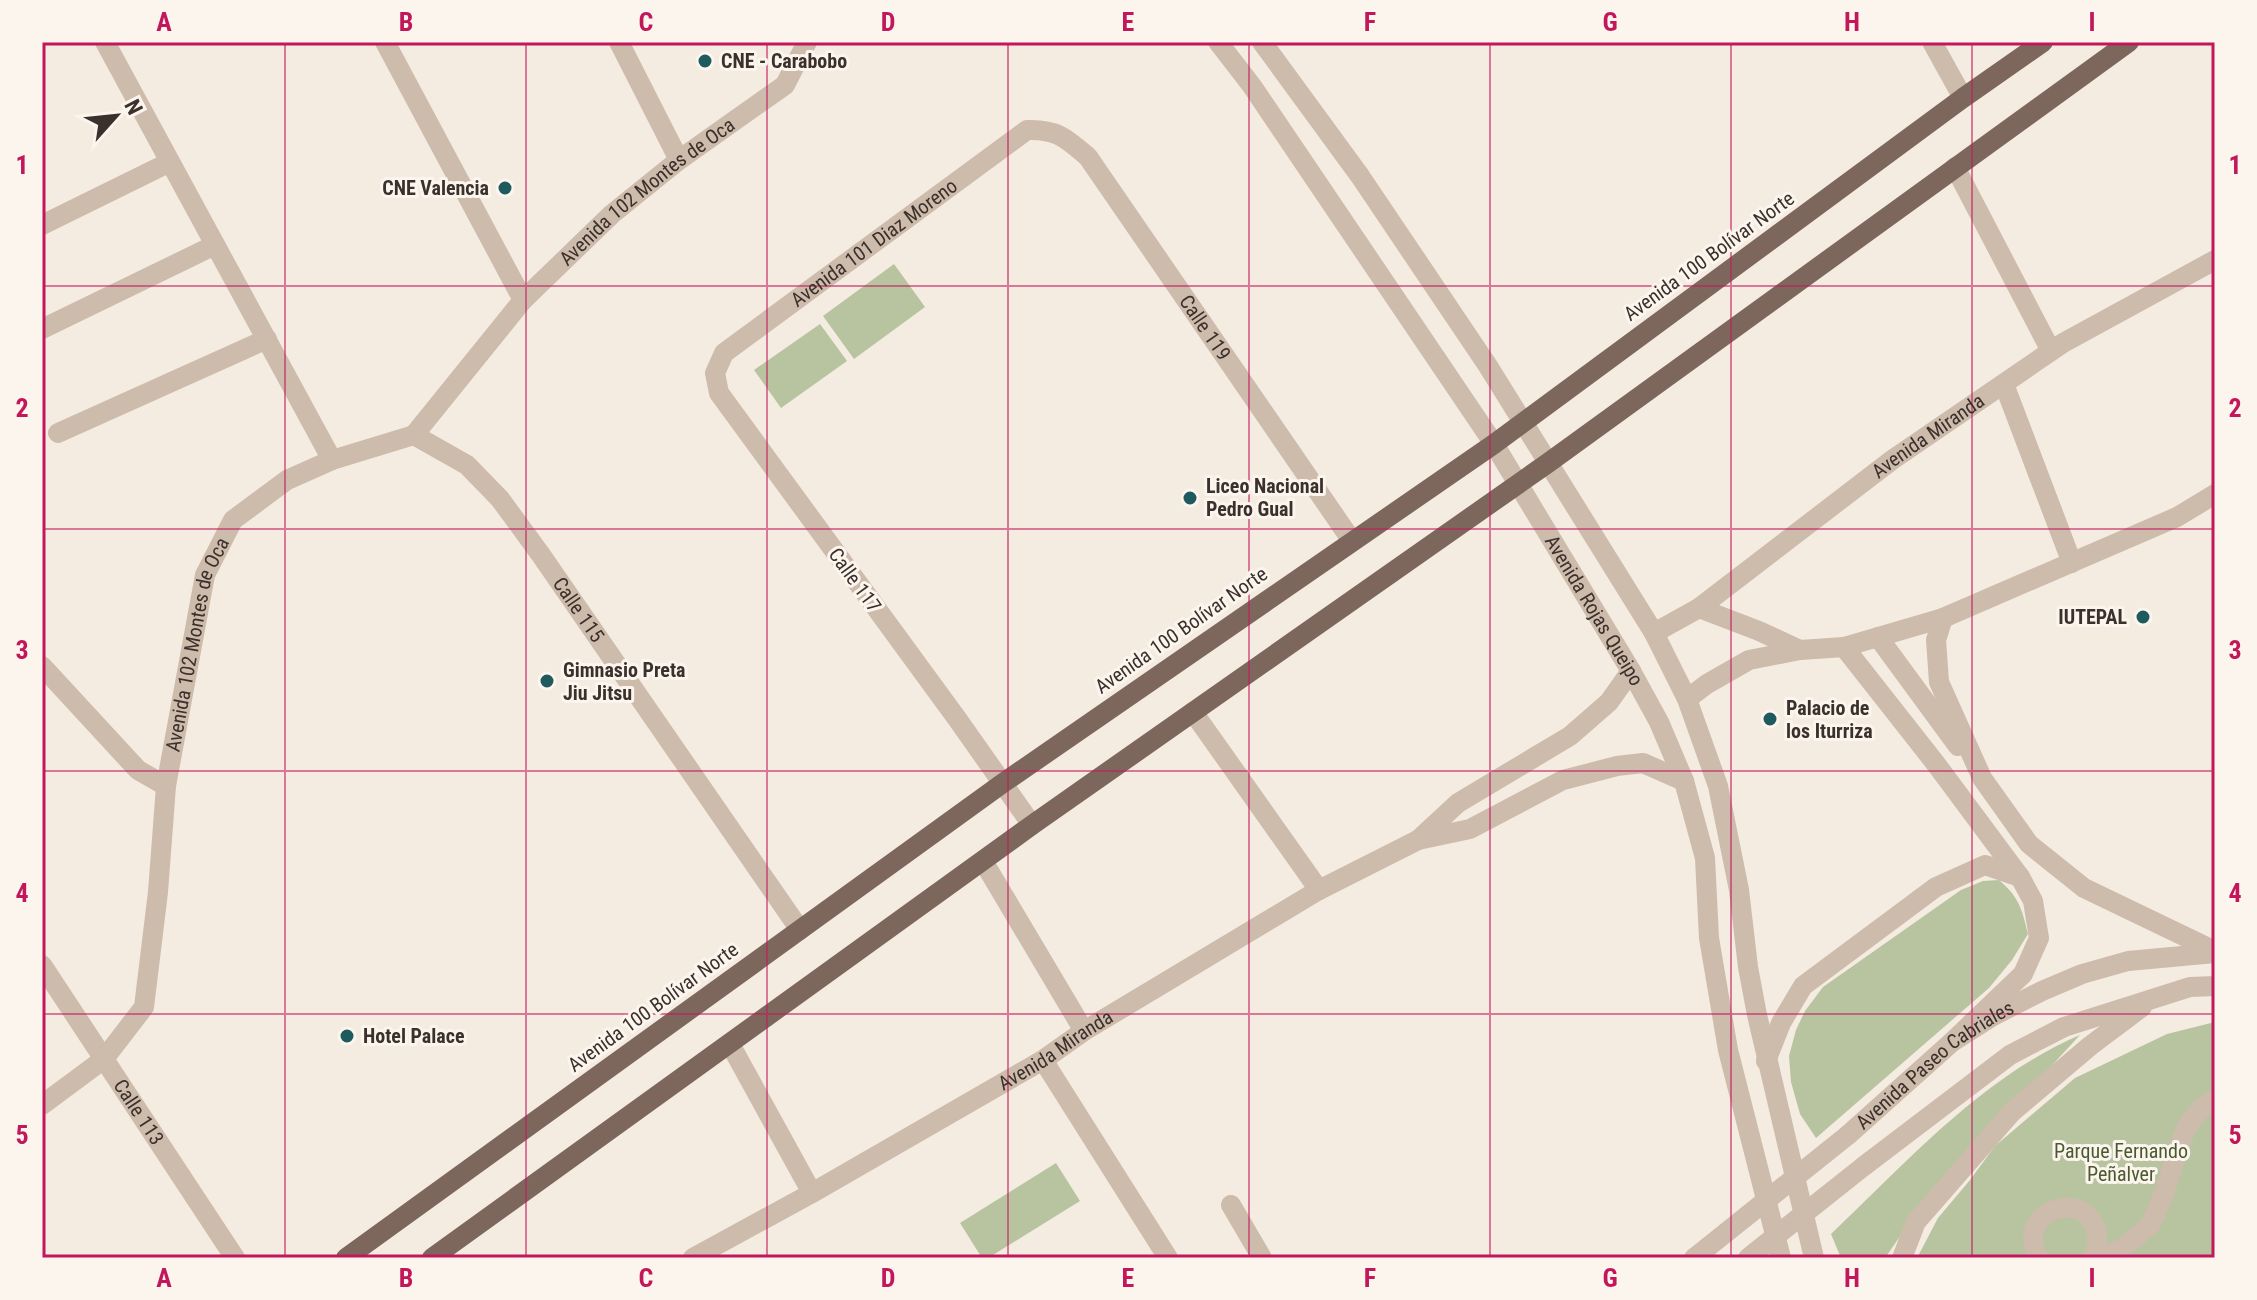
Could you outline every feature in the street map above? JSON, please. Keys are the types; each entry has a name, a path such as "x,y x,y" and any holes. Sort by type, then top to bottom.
{"main road":[{"name":"Avenida 100 Bolívar Norte","path":"346,1258 1003,783 1494,444 2043,42"},
{"path":"432,1258 1032,825 1548,463 2129,42"}],"street":[{"path":"105,42 332,460"},
{"path":"385,42 523,300"},
{"path":"619,42 679,160"},
{"name":"Avenida 102 Montes de Oca","path":"42,1105 104,1059 144,1007 158,892 166,786 205,575 233,520 287,480 332,460 414,435 523,300 612,214 679,160 785,85 807,42"},
{"name":"Avenida Rojas Queipo","path":"1218,42 1252,86 1494,444 1659,722 1684,781 1705,858 1709,938 1728,1050 1781,1258"},
{"name":"Avenida Rojas Queipo","path":"1262,42 1360,176 1524,422 1654,633 1687,699 1718,786 1739,890 1748,967 1766,1061 1814,1258"},
{"path":"1932,42 1963,98"},
{"name":"Avenida 101 Diaz Moreno","path":"715,373 724,353 745,336 1027,130 1045,130"},
{"name":"Calle 119","path":"1045,130 1064,136 1088,157 1352,541"},
{"path":"42,225 170,162"},
{"path":"1955,167 2051,351"},
{"path":"42,329 215,245"},
{"name":"Avenida Miranda","path":"1654,633 1699,608 1892,460 2051,351 2215,260"},
{"path":"58,433 267,339"},
{"name":"Calle 117","path":"715,373 719,393 1032,825"},
{"path":"2004,384 2072,563"},
{"name":"Calle 115","path":"414,435 467,465 500,499 800,930"},
{"path":"1687,699 1749,660 1800,650 1844,647 1943,618 2177,517 2215,494"},
{"path":"1699,608 1800,650"},
{"path":"1943,618 1936,640 1939,682 1982,778"},
{"path":"1878,637 2029,844 2084,888 2215,952"},
{"path":"1844,647 1936,764 2020,877 2033,901 2039,938 2023,974 1952,1042"},
{"name":"Avenida Miranda","path":"1418,840 1458,803 1570,736 1609,702 1631,671"},
{"path":"45,677 138,770 166,786"},
{"path":"1193,712 1319,890"},
{"name":"Avenida Miranda","path":"693,1258 1043,1060 1084,1031 1319,890 1418,840 1470,829 1563,780 1617,766 1643,763 1684,781"},
{"path":"983,861 1084,1031"},
{"path":"1766,1061 1781,1023 1803,986 1936,887 1985,865 2020,877"},
{"name":"Avenida Paseo Cabriales","path":"1701,1252 1848,1135 1952,1042 1993,1016 2082,974 2128,961 2215,952"},
{"name":"Calle 113","path":"42,965 235,1258"},
{"name":"Avenida Paseo Cabriales","path":"1748,1258 2010,1055 2064,1027 2190,987 2215,986"},
{"path":"1902,1258 1916,1222 2012,1112 2090,1046 2156,997"},
{"path":"730,1044 812,1193"},
{"path":"1043,1060 1168,1258"},
{"path":"2039,1258 2032,1238 2043,1216 2054,1209 2067,1207 2079,1210 2089,1218 2096,1229 2098,1242 2094,1256 2122,1249 2151,1224 2189,1123 2215,1099"},
{"path":"1231,1205 1262,1258"}],"green space":[{"path":"894,264 925,307 854,359 823,316"},
{"path":"820,324 847,361 781,408 754,370"},
{"path":"1999,880 2019,904 2028,934 2012,960 1989,988 1816,1138 1800,1114 1791,1082 1789,1056 1805,1011 1823,987 1961,890 1983,881"},
{"name":"Parque Fernando Peñalver","path":"2215,1022 2215,1258 1917,1258 1938,1218 1995,1146 2075,1078 2167,1034"},
{"path":"2080,1035 1917,1212 1885,1258 1841,1258 1831,1234 1917,1150 1978,1097 2010,1074"},
{"path":"1056,1163 1080,1201 988,1258 982,1258 960,1223"}],"place":[{"name":"CNE - Carabobo","path":"705,61"},
{"name":"CNE Valencia","path":"505,188"},
{"name":"Liceo Nacional Pedro Gual","path":"1190,498"},
{"name":"IUTEPAL","path":"2143,617"},
{"name":"Gimnasio Preta Jiu Jitsu","path":"547,681"},
{"name":"Palacio de los Iturriza","path":"1770,719"},
{"name":"Hotel Palace","path":"347,1036"}]}
